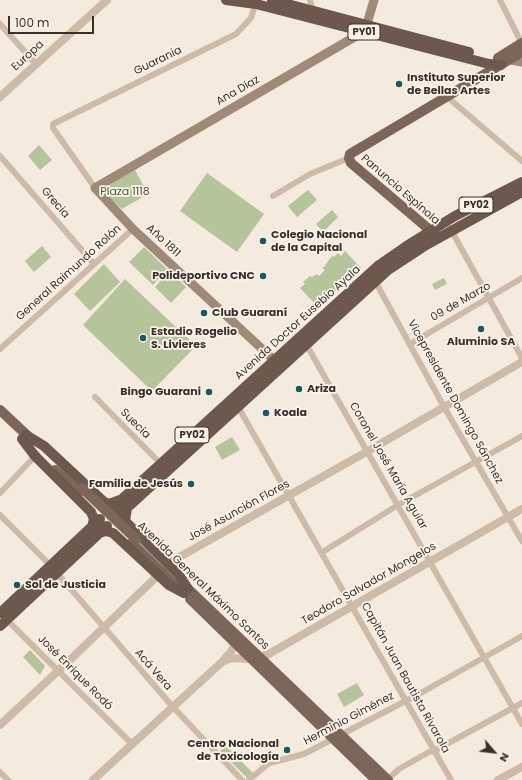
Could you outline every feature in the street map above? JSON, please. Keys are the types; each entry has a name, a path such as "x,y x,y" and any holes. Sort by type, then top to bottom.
{"highway":[{"name":"PY01","path":"226,0 256,2 365,28 489,64 503,61"},
{"name":"PY01","path":"272,0 313,10 365,28 398,32 503,61"},
{"name":"Avenida Doctor Eusebio Ayala","path":"114,513 236,402 274,360 373,277 399,262 434,235 446,222 522,182"},
{"name":"Avenida Doctor Eusebio Ayala","path":"434,235 452,231 522,192"},
{"name":"Avenida Doctor Eusebio Ayala","path":"125,504 161,464 306,344 373,277"},
{"path":"24,437 44,446 104,502 109,504 125,504 125,521 164,570 169,585 186,591"},
{"path":"24,437 36,455 91,512 96,530"},
{"path":"2,618 104,522"},
{"path":"96,530 113,533 164,570 186,591"}],"main road":[{"path":"365,28 374,0"},
{"name":"Ana Díaz","path":"95,188 365,28"},
{"path":"503,61 522,43"},
{"path":"349,158 352,151 503,61 522,52"},
{"path":"503,61 522,62"},
{"path":"503,61 522,68"},
{"name":"Panuncio Espínola","path":"349,158 350,163 434,235"},
{"name":"Año 1811","path":"95,188 133,228 274,360"},
{"name":"Avenida General Máximo Santos","path":"0,410 24,437"},
{"name":"Avenida General Máximo Santos","path":"0,418 52,462 164,570"},
{"name":"Avenida General Máximo Santos","path":"36,455 52,462"},
{"name":"Avenida General Máximo Santos","path":"186,591 337,736 388,780"},
{"name":"Avenida General Máximo Santos","path":"255,658 290,687 337,736 376,780"}],"street":[{"name":"Europa","path":"0,97 107,0"},
{"path":"310,0 313,10"},
{"path":"500,0 522,43"},
{"name":"Guarania","path":"54,124 236,34 248,22 256,2"},
{"path":"0,24 36,64"},
{"path":"446,96 522,161"},
{"name":"Año 1811","path":"54,124 54,128 95,188"},
{"name":"Grecia","path":"0,156 94,264"},
{"path":"273,196 310,174 349,158"},
{"path":"446,222 522,358"},
{"name":"General Raimundo Rolón","path":"0,349 133,228"},
{"name":"Vicepresidente Domingo Sánchez","path":"373,277 444,407 477,461 522,541"},
{"name":"09 de Marzo","path":"410,344 522,278"},
{"name":"Coronel José María Aguiar","path":"306,344 431,561 512,709 522,724"},
{"name":"José Asunción Flores","path":"0,725 174,560 289,496 522,362"},
{"name":"Suecia","path":"95,398 161,464"},
{"name":"Capitán Juan Bautista Rivarola","path":"236,402 352,605 404,700 451,780"},
{"path":"321,553 398,505 522,436"},
{"path":"0,493 36,455"},
{"name":"Teodoro Salvador Mongelos","path":"222,662 234,658 255,658 274,650 522,509"},
{"name":"Acá Vera","path":"0,515 53,569 102,628 173,707 242,780"},
{"name":"José Enrique Rodó","path":"2,618 132,744"},
{"name":"Herminio Giménez","path":"249,780 270,763 296,757 404,700 419,694 522,636"},
{"path":"92,780 222,662 236,639"},
{"path":"274,650 272,661 290,687"},
{"path":"388,780 399,769 522,703"},
{"path":"498,780 522,767"},
{"path":"0,772 8,780"}],"green space":[{"path":"39,145 52,160 40,170 28,156"},
{"name":"Plaza 1118","path":"135,170 148,194 122,209 108,197 106,189 112,183"},
{"path":"207,173 264,214 237,252 180,211"},
{"path":"308,190 317,200 297,217 288,206"},
{"path":"332,210 338,217 323,232 316,224"},
{"path":"42,246 51,257 34,272 25,261"},
{"path":"144,247 167,269 153,285 129,262"},
{"path":"345,251 361,268 317,306 300,288 305,284 303,282 310,276 312,277 317,274 319,276 325,270 323,268 332,256 334,257 338,253 341,256"},
{"path":"104,264 120,282 90,311 74,294"},
{"path":"169,271 186,287 171,303 155,287"},
{"path":"444,278 447,284 435,290 432,284"},
{"name":"Estadio Rogelio S. Livieres","path":"125,279 196,346 152,391 83,325"},
{"path":"232,437 240,450 222,460 215,447"},
{"path":"30,650 45,666 40,675 23,657"},
{"path":"357,683 364,695 344,707 337,694"},
{"path":"226,746 253,773 247,778 220,751"}],"place":[{"name":"Instituto Superior de Bellas Artes","path":"399,84"},
{"name":"Colegio Nacional de la Capital","path":"263,241"},
{"name":"Polideportivo CNC","path":"263,276"},
{"name":"Club Guaraní","path":"204,313"},
{"name":"Aluminio SA","path":"481,329"},
{"name":"Estadio Rogelio S. Livieres","path":"143,338"},
{"name":"Ariza","path":"299,389"},
{"name":"Bingo Guarani","path":"209,392"},
{"name":"Koala","path":"266,413"},
{"name":"Familia de Jesús","path":"191,484"},
{"name":"Sol de Justicia","path":"17,585"},
{"name":"Centro Nacional de Toxicología","path":"287,750"}]}
